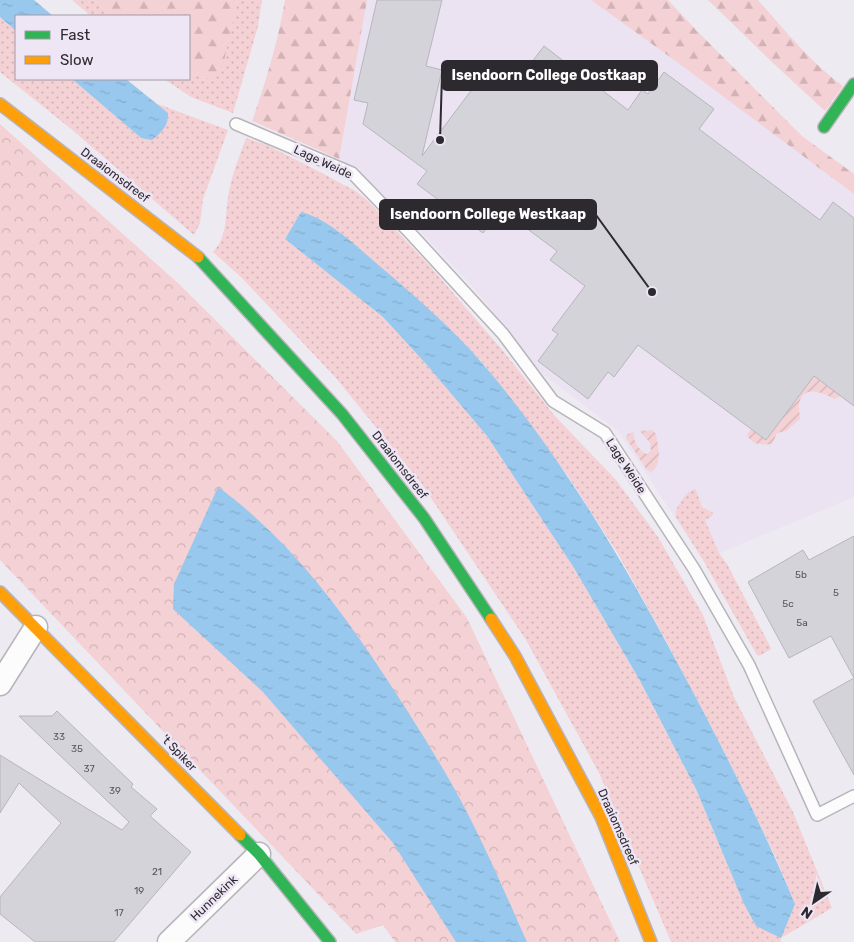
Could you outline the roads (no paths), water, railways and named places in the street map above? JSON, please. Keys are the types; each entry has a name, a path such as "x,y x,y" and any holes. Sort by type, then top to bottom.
{"street":[{"path":"824,127 854,84"},
{"name":"Draaiomsdreef","path":"0,104 196,255 342,414 424,518 515,656 601,817 651,942"},
{"name":"'t Spiker","path":"0,592 259,854 330,942"},
{"path":"0,684 36,627"},
{"name":"Hunnekink","path":"169,942 259,854"}],"lane":[{"name":"Lage Weide","path":"236,124 352,173 503,334 553,401 605,433 694,569 749,665 817,815 854,796"}],"water":[{"path":"0,0 34,0 52,15 15,15 15,30 0,17"},
{"path":"73,80 127,80 168,113 166,125 161,132 152,140 141,138"},
{"path":"301,212 323,221 344,235 447,326 483,364 513,400 593,515 640,595 700,705 770,847 795,904 781,938 756,926 744,904 696,789 639,679 574,568 487,436 383,317 285,239"},
{"path":"218,487 263,524 283,544 321,587 356,633 435,755 454,788 483,845 527,942 456,942 393,843 263,692 173,609 174,584"}],"place":[{"name":"Isendoorn College Oostkaap","path":"440,140"},
{"name":"Isendoorn College Westkaap","path":"652,292"}]}
